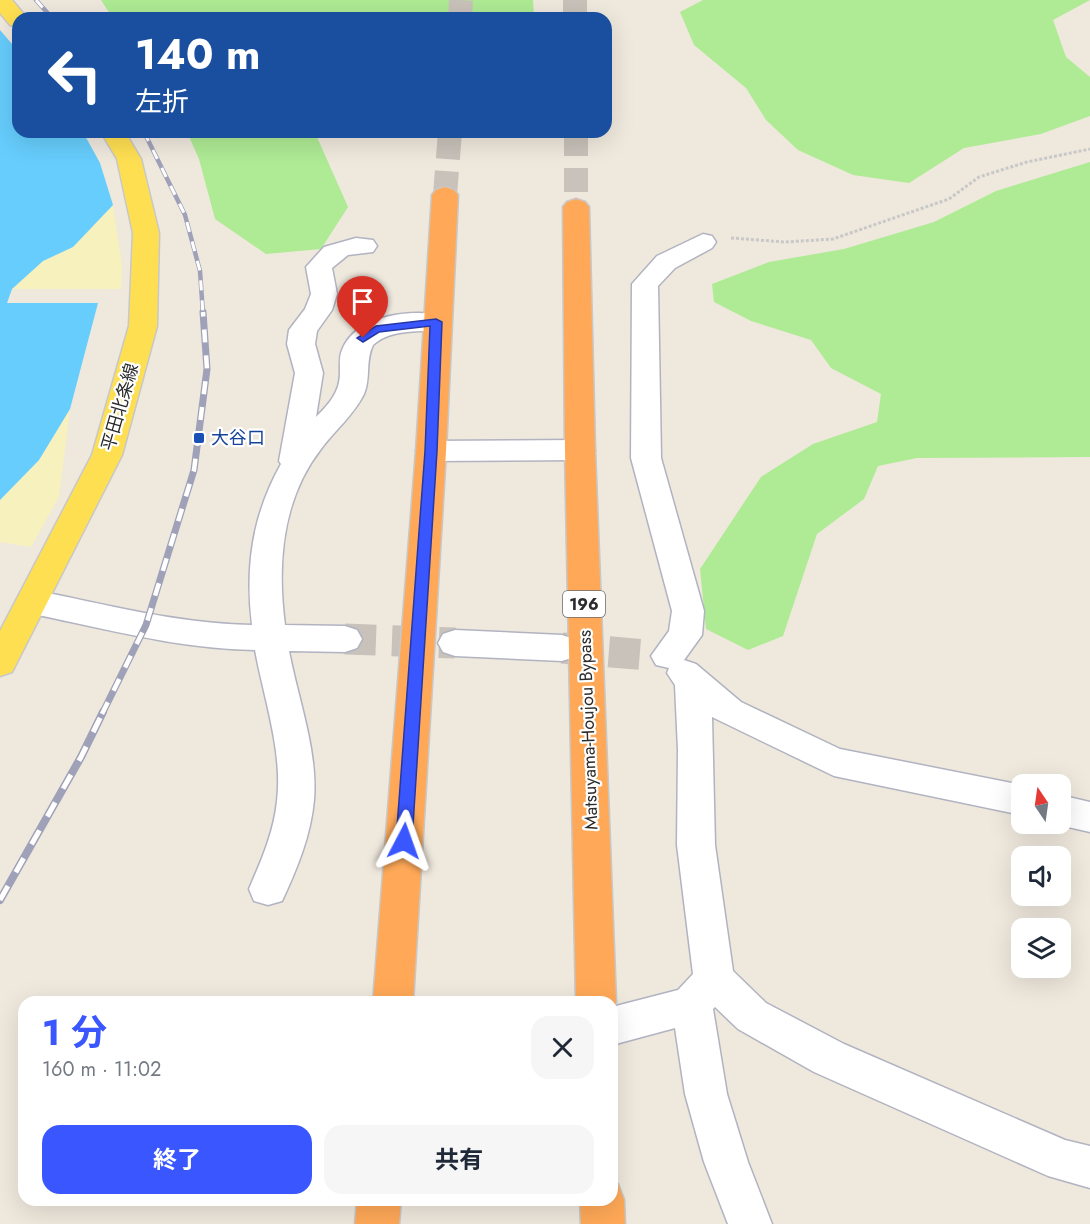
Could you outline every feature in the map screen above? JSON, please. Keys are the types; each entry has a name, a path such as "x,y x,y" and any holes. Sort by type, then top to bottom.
{"highway":[{"path":"393,996 431,451 436,322 445,195"},
{"name":"Matsuyama-Houjou Bypass","path":"576,207 580,450 596,996"},
{"path":"377,1224 378,1206"},
{"path":"602,1206 603,1224"}],"main road":[{"path":"0,0 12,13"},
{"name":"平田北条線","path":"0,663 107,455 143,326 146,233 129,159 117,138"}],"street":[{"path":"703,242 666,262 645,284 646,458 687,611 685,635 669,665 696,750 696,845 706,1094 726,1162 750,1224"},
{"path":"268,889 289,841 296,797 293,751 272,638 265,573 267,542 292,471 309,373 301,344 303,330 318,310 324,294 319,267 331,251 344,246 364,246"},
{"path":"292,471 309,444 345,402 356,380 355,351 363,338 376,330 394,326 436,322"},
{"path":"431,451 580,450"},
{"path":"33,602 146,626 224,637 345,639"},
{"path":"455,643 562,648"},
{"path":"669,665 729,712 834,762 1011,798"},
{"path":"1071,813 1090,817"},
{"path":"618,1025 661,1015 703,991"},
{"path":"703,991 829,1058 1063,1161 1090,1167"}],"path":[{"path":"703,242 728,238 785,242 833,239 949,199 980,177 1027,162 1090,149"}],"green space":[{"path":"101,0 533,0 534,12 109,12"},
{"path":"703,0 1090,0 1053,20 1066,57 1090,77 1090,116 1041,134 964,148 909,183 853,175 798,150 766,120 746,88 694,45 680,12"},
{"path":"190,138 317,138 348,207 321,249 266,254 215,219 199,159"},
{"path":"1090,162 1090,457 917,458 878,466 864,499 817,534 783,636 748,650 706,629 700,569 761,477 813,444 877,422 881,394 831,368 811,340 751,321 714,302 712,284 769,262 844,249 934,222 996,191"}],"sand":[{"path":"113,205 122,266 121,289 12,289 43,261 73,247"},
{"path":"70,409 59,497 31,547 0,542 0,500 39,460"}],"water":[{"path":"0,30 12,44 12,138 86,138 100,163 113,205 73,247 43,261 12,289 7,303 98,303 70,409 39,460 0,500"}],"tunnel":[{"path":"460,12 461,0"},
{"path":"575,0 575,12"},
{"path":"445,195 450,138"},
{"path":"576,138 576,207"},
{"path":"345,639 455,643"},
{"path":"562,648 648,655"}],"railway":[{"path":"36,0 47,12"},
{"path":"147,138 185,215 200,271 203,314"},
{"path":"102,714 146,625 194,470 207,369 203,312"},
{"path":"0,900 81,757 103,712"}],"place":[{"name":"大谷口","path":"199,438"}],"route":[{"path":"363,338 376,330 394,326 436,322 431,451 404,841"}]}
